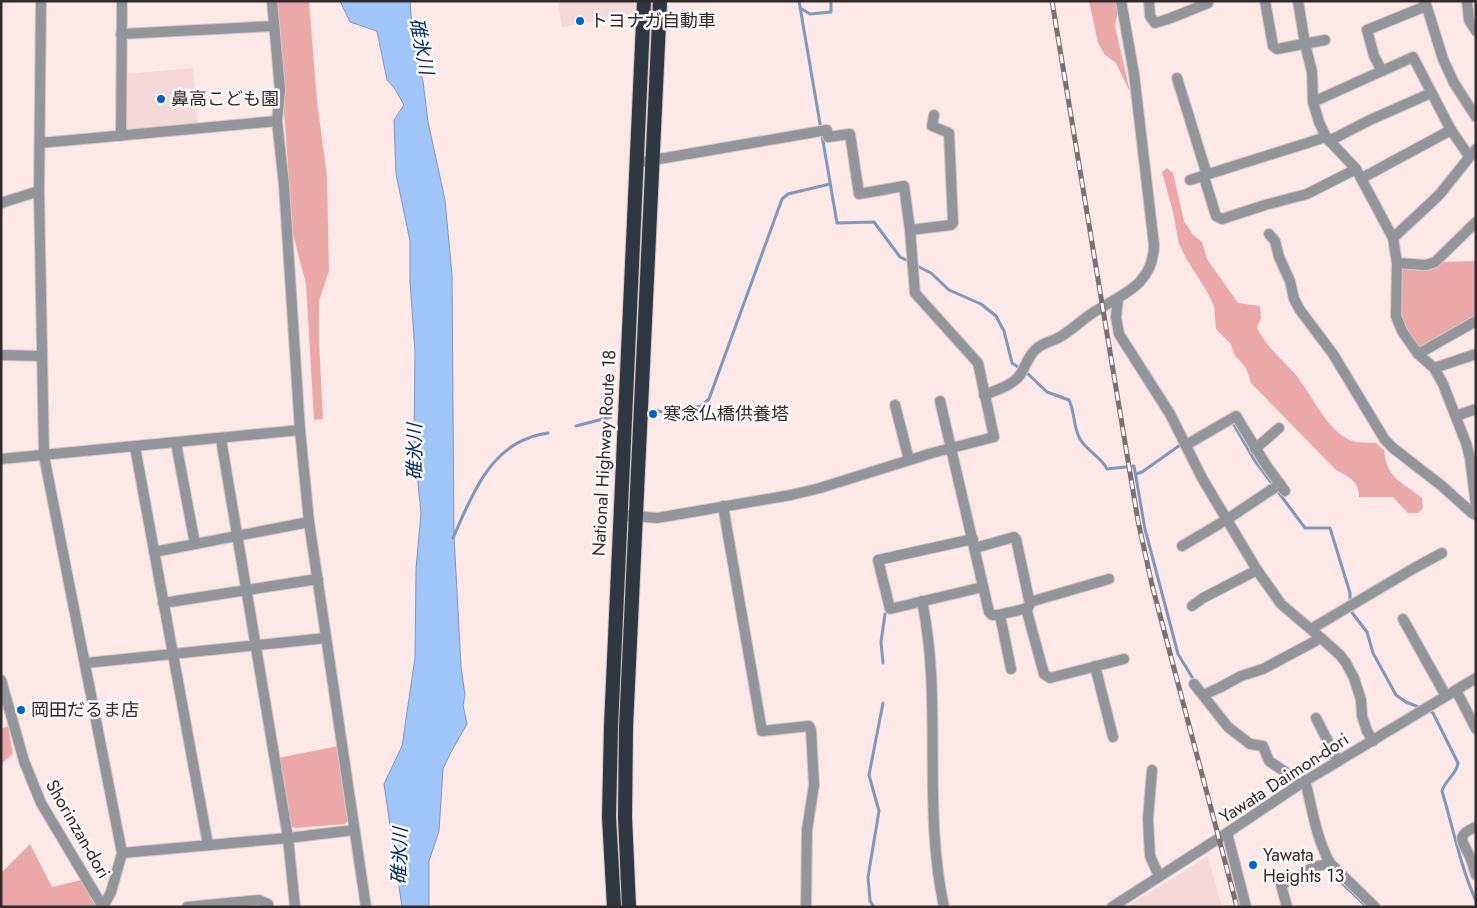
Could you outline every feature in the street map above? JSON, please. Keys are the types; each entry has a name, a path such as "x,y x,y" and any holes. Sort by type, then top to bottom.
{"highway":[{"name":"National Highway Route 18","path":"614,907 610,826 611,726 644,1"},
{"name":"National Highway Route 18","path":"629,907 625,763 660,1"}],"street":[{"path":"40,1 39,191 44,456 122,853 111,892 103,907"},
{"path":"121,136 122,1"},
{"path":"272,1 280,90 277,121 284,185 300,430 309,522 366,907"},
{"path":"984,395 1011,383 1036,349 1063,336 1096,311 1140,282 1152,264 1154,245 1134,74 1121,1"},
{"path":"1149,1 1150,16 1155,23 1208,3"},
{"path":"1265,1 1273,46 1277,49 1325,40"},
{"path":"1298,1 1312,72 1314,102 1319,122 1328,139 1362,178 1393,238 1397,263 1396,316 1402,331 1418,354 1434,368 1443,384 1470,458 1476,506"},
{"path":"1467,1 1469,20 1476,31"},
{"path":"1382,71 1374,56 1367,30 1426,4 1443,59 1454,84 1476,117"},
{"path":"121,34 274,26"},
{"path":"1314,102 1414,57 1431,93 1452,130 1474,152 1439,195 1393,238"},
{"path":"1177,78 1216,216 1222,219 1307,194 1356,169"},
{"path":"1190,180 1328,139 1431,93"},
{"path":"910,230 951,225 953,223 949,133 932,126 934,115"},
{"path":"40,144 277,121"},
{"path":"620,515 658,518 809,491 909,460 994,437 978,363 915,294 910,230 904,186 859,194 850,134 828,137 827,130 636,163"},
{"path":"1362,178 1452,130"},
{"path":"1,202 39,191"},
{"path":"1397,263 1426,265 1435,262 1476,222"},
{"path":"1269,234 1275,241 1294,299 1300,310 1333,354 1386,440 1393,448 1442,486 1472,514 1476,514"},
{"path":"1118,298 1116,318 1119,334 1170,414 1202,478 1226,520 1257,570 1282,604 1340,655 1354,678 1362,716 1373,741"},
{"path":"1418,354 1476,321"},
{"path":"1434,368 1476,354"},
{"path":"1,355 41,356"},
{"path":"940,401 989,612 992,615 1000,614 1109,579"},
{"path":"895,404 909,460"},
{"path":"1456,416 1476,409"},
{"path":"1182,546 1283,488 1255,449 1236,416 1186,445"},
{"path":"1255,449 1279,428"},
{"path":"1,459 300,430"},
{"path":"221,439 288,838 295,907"},
{"path":"176,443 195,544"},
{"path":"135,447 208,845"},
{"path":"723,506 762,731 809,726 811,730 814,785 807,830 806,907"},
{"path":"154,552 309,522"},
{"path":"983,587 890,610 878,560 1014,537 1016,538 1028,605 1044,674 1050,678 1124,659"},
{"path":"1311,629 1442,553"},
{"path":"1192,606 1203,598 1257,570"},
{"path":"163,603 318,579"},
{"path":"922,601 927,627 932,711 934,830 938,882 944,907"},
{"path":"1000,614 1011,669"},
{"path":"1403,619 1446,696"},
{"path":"86,663 326,638"},
{"path":"1202,694 1219,688 1241,676 1263,669 1322,638"},
{"path":"1095,666 1113,737"},
{"name":"Yawata Daimon-dori","path":"1112,907 1228,834 1301,783 1476,678"},
{"name":"Shorinzan-dori","path":"1,680 24,761 41,803 103,907"},
{"path":"1194,684 1228,727 1250,744 1262,746 1269,761 1301,783 1330,863 1375,907"},
{"path":"1456,690 1476,729"},
{"path":"1316,718 1338,761"},
{"path":"1152,770 1148,819 1150,856 1159,876"},
{"path":"1476,827 1466,831 1462,837 1462,843 1471,859 1476,875"},
{"path":"122,853 354,830"},
{"path":"1228,834 1246,907"},
{"path":"1287,907 1281,885 1314,867 1330,863"},
{"path":"187,907 259,900 268,904 268,907"}],"shaded area":[{"path":"276,1 309,1 317,101 327,177 329,271 319,301 323,419 314,420 306,284 293,234"},
{"name":"トヨナガ自動車","path":"558,1 634,1 634,14 562,27"},
{"path":"1089,1 1116,1 1118,10 1115,26 1130,92 1116,63 1105,55 1098,43"},
{"name":"鼻高こども園","path":"193,68 198,125 128,132 126,128 126,74"},
{"path":"1167,168 1173,173 1184,221 1193,235 1202,242 1207,259 1238,303 1260,306 1261,318 1257,327 1265,341 1296,375 1325,418 1338,433 1353,441 1376,443 1384,450 1388,468 1392,474 1422,498 1423,508 1418,513 1408,513 1393,497 1359,497 1355,483 1336,470 1251,383 1246,368 1234,354 1231,344 1216,329 1214,306 1179,244 1173,212 1162,172"},
{"path":"1476,261 1476,321 1418,354 1399,324 1397,263"},
{"path":"8,726 13,754 1,764 1,729"},
{"path":"338,746 349,819 345,824 295,828 289,826 278,758"},
{"path":"30,844 52,887 81,880 97,907 1,907 1,873"},
{"path":"1208,856 1222,907 1126,907"}],"water":[{"name":"碓氷川","path":"340,1 410,1 413,40 423,81 428,122 445,200 452,275 454,536 461,667 465,695 463,705 467,724 443,769 439,831 429,861 429,907 402,907 384,784 402,746 415,658 416,569 421,513 414,444 415,352 410,281 410,241 396,174 394,120 404,105 395,89 387,80 377,31 350,22"}],"waterway":[{"path":"799,1 837,223 874,222 900,257 910,262"},
{"path":"800,8 810,14 831,12 831,1"},
{"path":"654,410 667,413 701,406 709,399 782,199 788,194 830,184"},
{"path":"915,265 931,273 949,290 981,304 996,316 1004,331 1012,363 1027,373 1047,392 1069,400 1080,439 1102,461 1107,469 1134,466 1145,529 1178,654 1195,682"},
{"path":"576,426 611,417"},
{"path":"1231,420 1255,461 1305,528 1330,528 1350,593 1350,610 1367,632 1373,653 1396,695 1406,702 1421,708"},
{"path":"453,538 473,494 491,466 514,445 534,436 548,433"},
{"path":"1136,474 1142,472 1183,443"},
{"path":"883,663 881,642 885,614"},
{"path":"874,907 870,901 868,877 879,811 869,775 883,703"},
{"path":"1427,710 1433,713 1458,763 1456,770 1442,791 1461,860 1476,901"},
{"path":"1327,869 1367,907"}],"railway":[{"path":"1052,1 1138,521 1152,585 1237,907"}],"place":[{"name":"トヨナガ自動車","path":"580,21"},
{"name":"鼻高こども園","path":"161,99"},
{"name":"寒念仏橋供養塔","path":"653,414"},
{"name":"岡田だるま店","path":"21,710"},
{"name":"Yawata Heights 13","path":"1253,865"}]}
